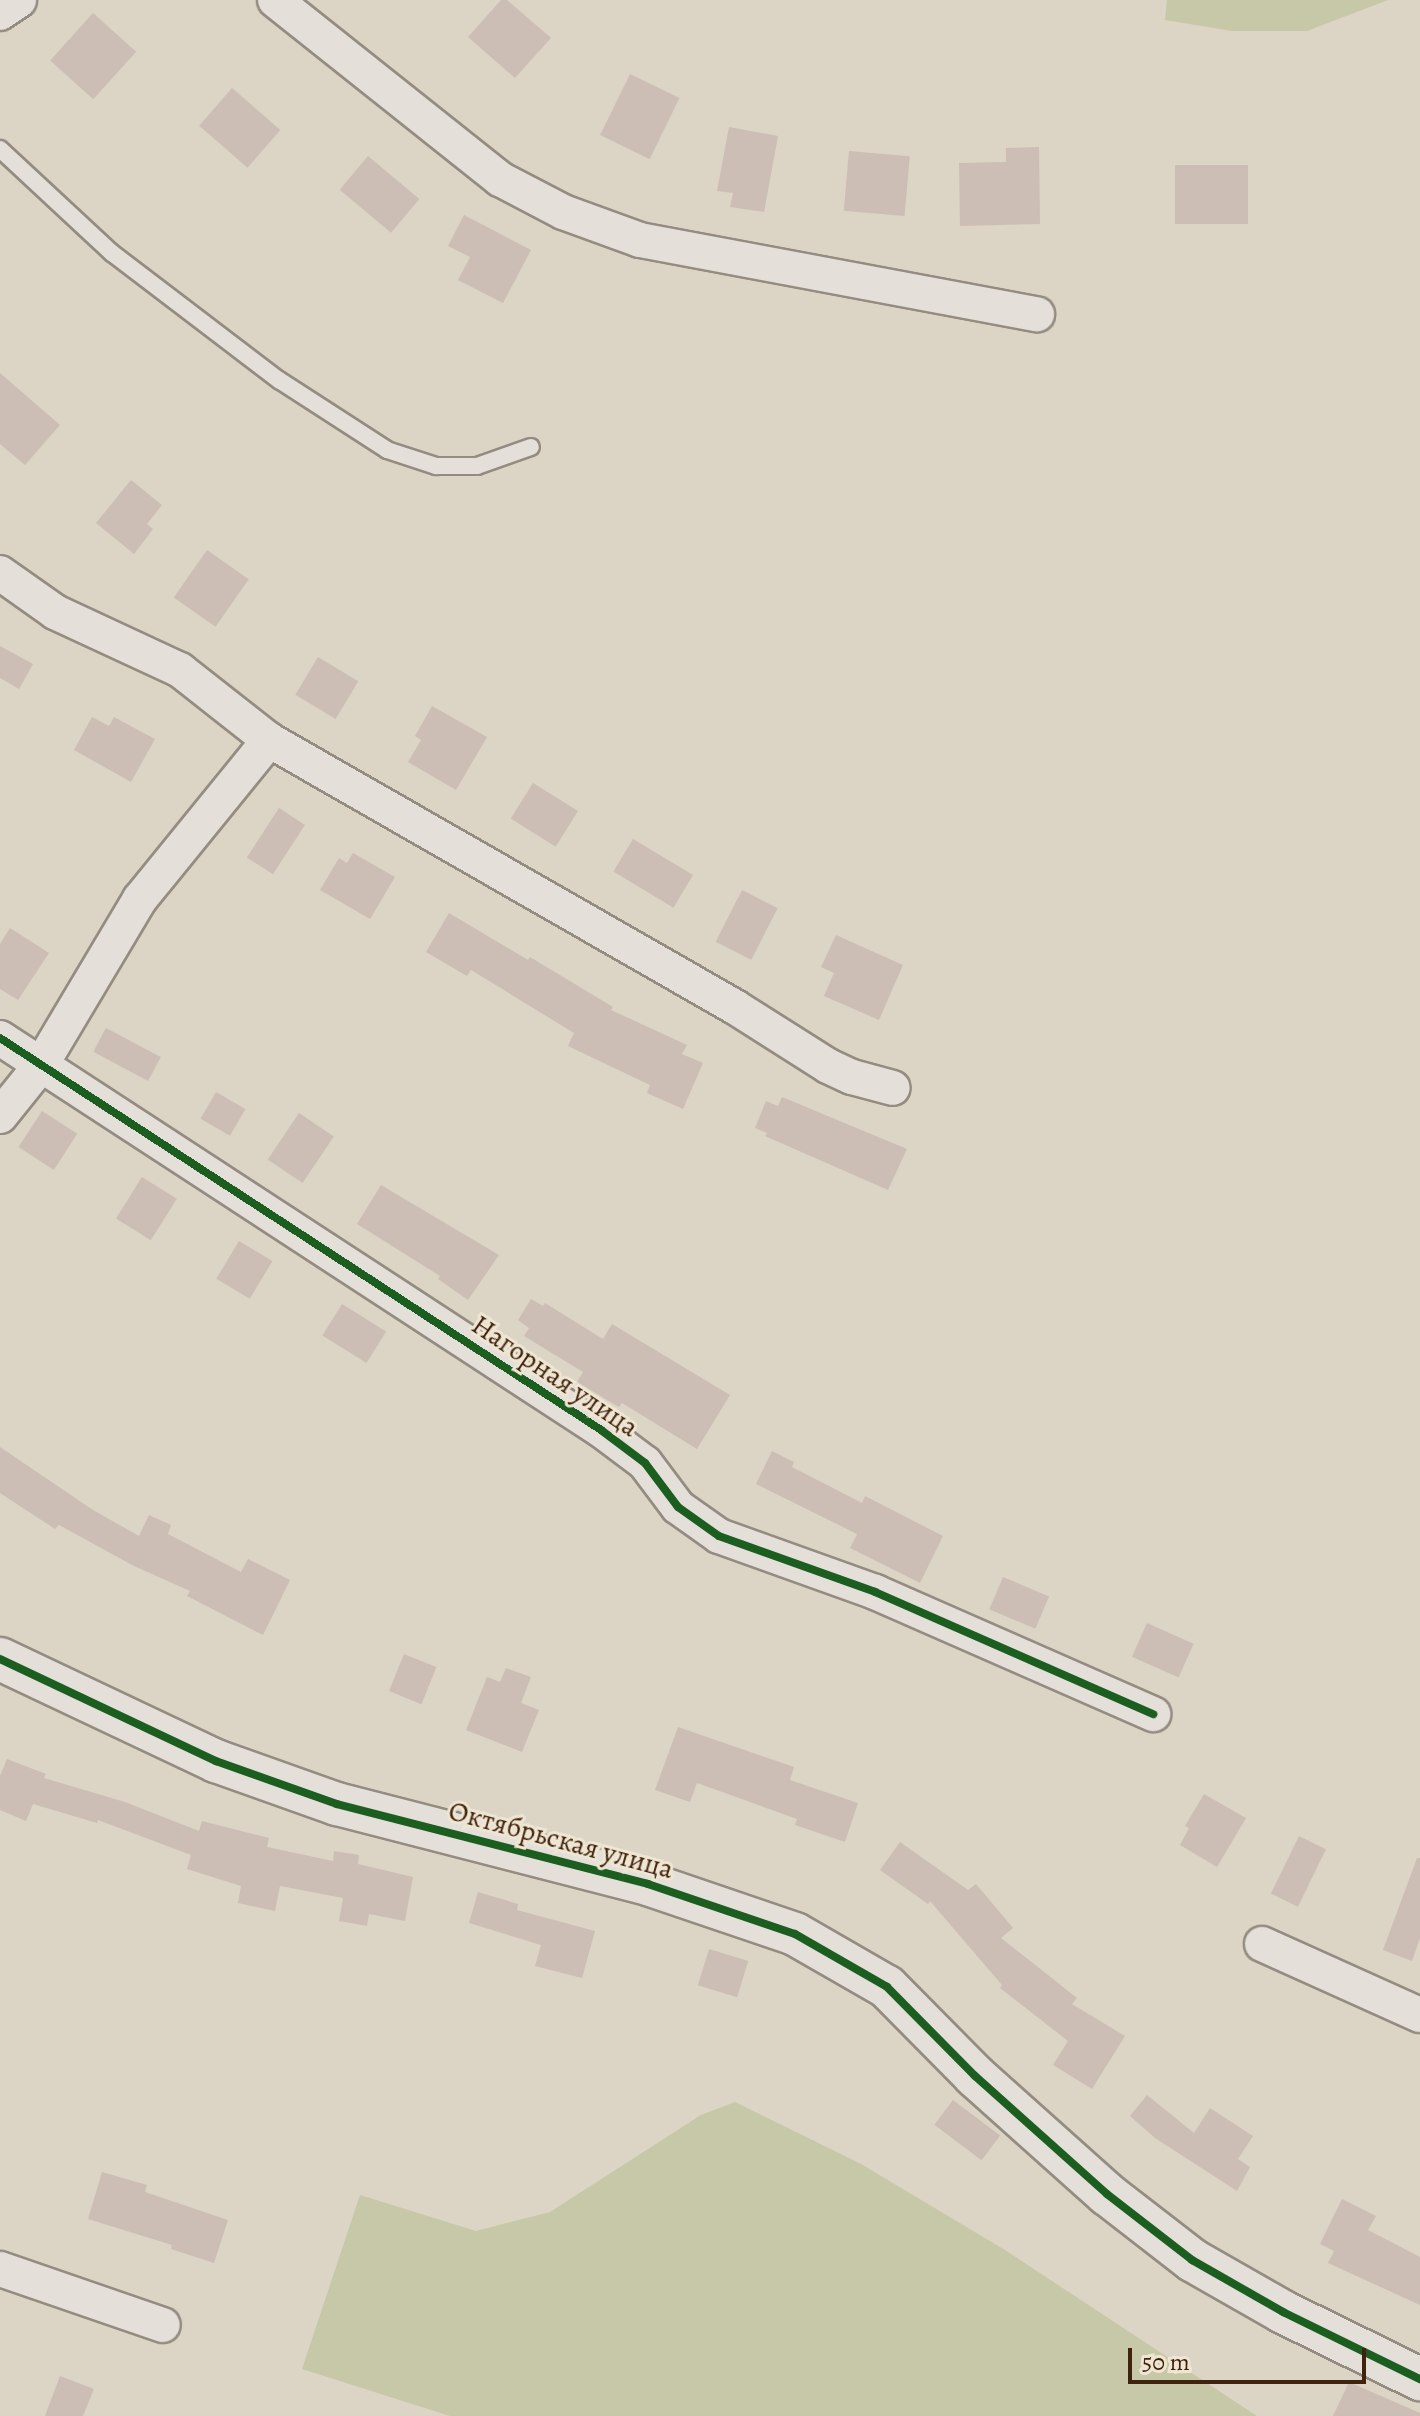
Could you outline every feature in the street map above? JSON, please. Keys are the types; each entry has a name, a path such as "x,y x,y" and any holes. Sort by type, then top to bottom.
{"street":[{"path":"0,13 19,0"},
{"path":"275,0 500,179 563,212 640,240 1037,314"},
{"path":"0,573 55,612 180,670 269,740 735,1007 828,1066 852,1077 893,1088"},
{"path":"0,1116 41,1065 140,899 269,740"},
{"name":"Нагорная улица","path":"0,1038 601,1430 645,1463 678,1507 719,1536 875,1592 1153,1714"},
{"name":"Октябрьская улица","path":"0,1659 216,1761 337,1804 648,1884 795,1934 887,1987 975,2076 1107,2194 1192,2260 1283,2312 1420,2379"},
{"path":"1262,1944 1420,2015"},
{"path":"0,2269 163,2325"}],"lane":[{"path":"0,149 112,253 279,380 387,450 436,466 477,466 531,447"}],"green space":[{"path":"1167,0 1388,0 1307,31 1232,31 1165,20"},
{"path":"735,2102 861,2164 1005,2250 1257,2416 450,2416 302,2369 360,2195 476,2231 550,2212 701,2115"}],"building":[{"path":"501,0 507,0 551,38 515,78 468,37"},
{"path":"93,13 136,52 93,99 50,61"},
{"path":"630,74 679,98 650,159 600,135"},
{"path":"232,88 280,130 247,168 199,126"},
{"path":"729,127 778,136 764,212 730,207 733,193 717,191"},
{"path":"1039,147 1040,224 960,226 959,163 1006,162 1006,148"},
{"path":"849,151 910,156 905,216 844,211"},
{"path":"368,156 419,199 391,233 340,190"},
{"path":"1175,165 1248,165 1248,224 1175,224"},
{"path":"464,215 531,250 503,303 458,280 470,257 448,246"},
{"path":"0,373 60,425 25,465 0,444"},
{"path":"131,480 162,505 147,524 153,529 134,554 96,523"},
{"path":"207,550 249,579 216,627 174,598"},
{"path":"0,646 33,664 19,689 0,678"},
{"path":"318,657 358,681 336,719 295,695"},
{"path":"432,706 487,737 456,790 408,762 421,740 415,736"},
{"path":"92,717 109,726 114,717 155,739 131,782 74,750"},
{"path":"533,783 578,811 556,847 511,819"},
{"path":"279,808 305,825 273,874 247,857"},
{"path":"633,839 693,875 673,908 613,872"},
{"path":"353,853 395,877 370,919 320,890 339,858 347,863"},
{"path":"742,890 778,908 751,960 716,942"},
{"path":"449,913 528,960 530,957 613,1007 611,1010 687,1045 682,1054 703,1063 683,1109 647,1093 650,1085 568,1046 574,1033 471,970 467,976 426,952"},
{"path":"10,928 49,953 18,1000 0,989 0,944"},
{"path":"836,935 903,965 879,1020 824,996 834,973 821,967"},
{"path":"106,1028 161,1057 148,1081 93,1052"},
{"path":"216,1092 245,1109 230,1136 200,1119"},
{"path":"782,1097 907,1149 888,1190 765,1136 767,1133 755,1128 766,1101 778,1106"},
{"path":"42,1111 77,1134 54,1170 19,1147"},
{"path":"299,1113 334,1136 303,1183 268,1159"},
{"path":"142,1177 177,1199 151,1240 116,1219"},
{"path":"381,1185 499,1255 468,1300 438,1279 440,1276 357,1224"},
{"path":"239,1241 272,1261 250,1299 216,1279"},
{"path":"531,1299 543,1306 545,1303 603,1339 612,1324 730,1395 697,1449 622,1403 619,1407 577,1382 583,1372 524,1336 529,1328 518,1320"},
{"path":"342,1304 386,1332 366,1363 322,1335"},
{"path":"0,1447 93,1510 139,1536 149,1515 171,1525 168,1534 241,1572 248,1559 290,1580 263,1635 187,1596 190,1591 134,1566 59,1525 55,1529 0,1493"},
{"path":"772,1451 794,1462 792,1467 862,1503 865,1496 943,1536 920,1583 850,1548 857,1534 756,1484"},
{"path":"1003,1577 1049,1597 1035,1629 989,1609"},
{"path":"1147,1623 1194,1644 1179,1678 1132,1657"},
{"path":"404,1654 436,1667 421,1704 389,1691"},
{"path":"506,1668 531,1677 521,1703 539,1710 522,1752 466,1730 487,1677 500,1682"},
{"path":"678,1727 794,1767 790,1780 858,1803 845,1842 795,1825 797,1819 697,1783 690,1802 655,1790"},
{"path":"7,1759 46,1774 44,1778 125,1802 199,1831 202,1821 269,1838 267,1847 333,1861 334,1851 359,1855 358,1864 413,1877 405,1921 369,1914 367,1926 339,1921 343,1898 280,1886 275,1911 238,1903 241,1886 187,1869 191,1855 98,1820 97,1823 33,1804 26,1821 0,1810 0,1776"},
{"path":"1204,1794 1246,1818 1217,1867 1180,1845 1189,1828 1185,1826"},
{"path":"1299,1836 1326,1849 1298,1907 1271,1894"},
{"path":"900,1842 968,1890 976,1884 1013,1928 1001,1938 1077,1998 1072,2004 1125,2036 1092,2089 1053,2065 1068,2041 1000,1988 1002,1985 930,1901 928,1904 880,1870"},
{"path":"1417,1858 1420,1858 1420,1938 1412,1961 1383,1950"},
{"path":"478,1892 518,1904 517,1910 595,1931 582,1978 535,1966 541,1945 469,1923"},
{"path":"709,1949 748,1961 737,1997 698,1985"},
{"path":"1147,2095 1194,2133 1210,2108 1253,2136 1238,2159 1250,2167 1237,2191 1155,2138 1130,2116"},
{"path":"953,2100 1000,2136 981,2160 934,2125"},
{"path":"102,2172 147,2185 145,2192 228,2220 214,2263 171,2249 172,2245 88,2219"},
{"path":"1342,2199 1376,2216 1368,2230 1420,2257 1420,2305 1328,2263 1334,2251 1320,2244"},
{"path":"60,2376 94,2389 83,2416 45,2416"},
{"path":"1349,2382 1420,2413 1420,2416 1333,2416"}],"cycle path":[{"path":"0,1038 601,1430 645,1463 678,1507 719,1536 875,1592 1153,1714"},
{"path":"0,1659 216,1761 337,1804 648,1884 795,1934 887,1987 975,2076 1107,2194 1192,2260 1283,2312 1420,2379"}]}
